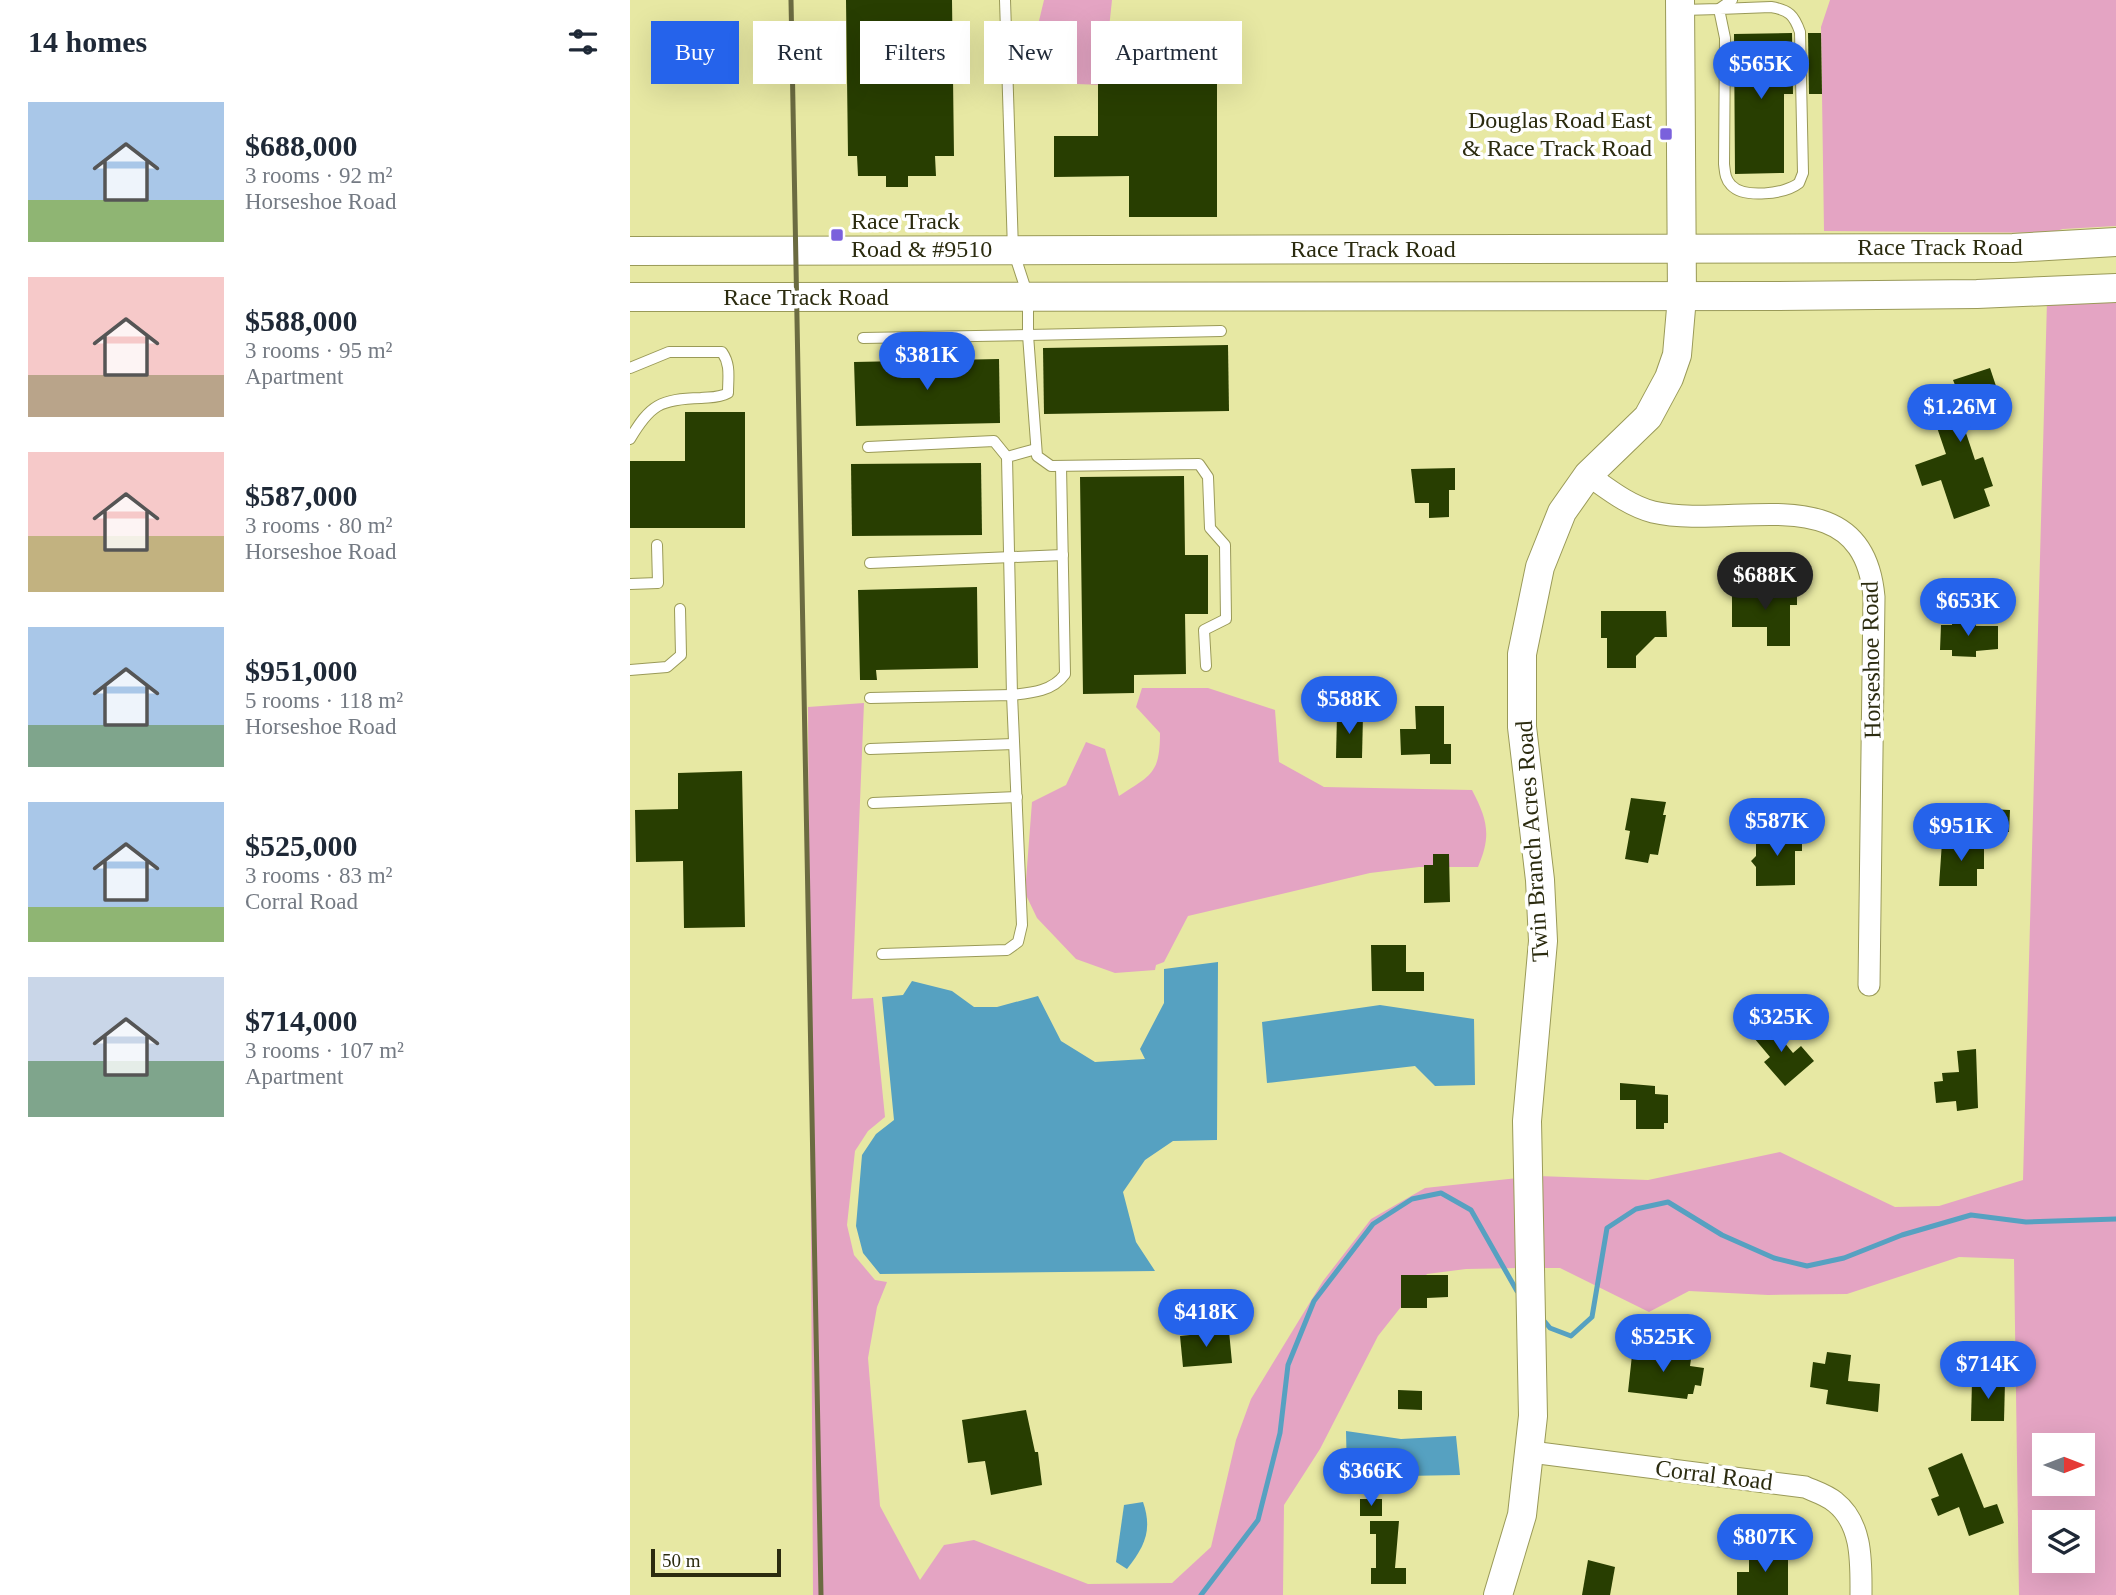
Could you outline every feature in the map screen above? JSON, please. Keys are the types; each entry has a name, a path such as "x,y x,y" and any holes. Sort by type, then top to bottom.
{"main road":[{"name":"Twin Branch Acres Road","path":"1499,1595 1522,1515 1531,1452 1533,1379 1527,1121 1543,940 1522,727 1521,654 1533,594 1562,512 1588,475 1633,433 1660,398 1677,355 1682,297 1680,5"},
{"name":"Race Track Road","path":"630,251 2013,248 2116,242"},
{"name":"Race Track Road","path":"630,297 1682,297 1977,294 2116,288"}],"street":[{"name":"Horseshoe Road","path":"1588,475 1637,507 1654,512 1676,515 1799,516 1833,524 1859,542 1872,575 1874,597 1870,985"},
{"name":"Corral Road","path":"1531,1452 1805,1487 1835,1502 1855,1528 1861,1558 1861,1595"}],"lane":[{"path":"1005,0 1013,250 1028,296 1028,335 1037,456 1051,466 1199,464 1208,477 1210,528 1225,545 1226,619 1204,630 1206,666"},
{"path":"1719,9 1732,0"},
{"path":"1680,5 1719,9 1771,7 1785,10 1794,17 1800,32 1803,173 1799,183 1792,188 1783,191 1741,191 1731,186 1725,176 1725,38 1719,9"},
{"path":"863,338 1221,331"},
{"path":"630,368 669,352 722,352 729,362 728,393 720,397 675,399 658,404 642,416 630,439"},
{"path":"868,447 994,442 1007,457 1012,695 1022,925 1018,942 1007,950 882,954"},
{"path":"1007,457 1036,449"},
{"path":"870,698 1012,695 1032,693 1058,685 1065,674 1061,466"},
{"path":"630,584 658,583 657,545"},
{"path":"870,563 1063,555"},
{"path":"630,670 667,667 681,655 680,609"},
{"path":"870,749 1014,744"},
{"path":"873,803 1017,797"}],"shaded area":[{"path":"1044,0 1112,0 1110,21 1091,21 1091,84 1103,85 1076,84 1077,21 1039,21"},
{"path":"1830,0 2116,0 2116,226 2063,229 2049,233 1824,231 1821,27"},
{"path":"2116,297 2116,1595 2019,1595 2014,1259 1959,1257 1847,1294 1768,1295 1689,1291 1649,1312 1560,1268 1540,1268 1538,1176 1648,1180 1780,1152 1895,1207 1939,1206 2023,1180 2047,301"},
{"path":"1142,688 1208,688 1275,710 1279,762 1324,787 1472,790 1486,827 1485,846 1478,867 1419,867 1370,873 1188,916 1164,962 1156,965 1155,970 1115,973 1076,959 1037,918 1025,893 1032,802 1066,785 1086,742 1105,749 1119,796 1146,778 1158,757 1160,733 1136,707"},
{"path":"864,703 852,999 873,998 885,1117 868,1131 855,1151 847,1225 854,1255 875,1280 887,1282 877,1307 868,1358 880,1506 920,1580 944,1545 974,1540 1088,1584 1172,1583 1211,1547 1236,1440 1251,1399 1323,1281 1371,1219 1425,1188 1518,1178 1520,1268 1466,1269 1427,1274 1378,1336 1320,1449 1284,1505 1283,1595 813,1595 808,707"}],"water":[{"path":"1218,962 1217,1140 1173,1141 1145,1160 1123,1192 1136,1242 1155,1271 880,1274 863,1253 856,1226 862,1155 876,1134 894,1120 882,997 903,995 912,981 952,991 974,1007 997,1007 1038,996 1061,1041 1095,1062 1145,1059 1140,1049 1164,1003 1164,969"},
{"path":"1380,1005 1474,1019 1475,1085 1435,1086 1415,1066 1267,1083 1262,1022"},
{"path":"1346,1431 1401,1439 1456,1436 1460,1475 1347,1477"},
{"path":"1143,1502 1147,1530 1142,1546 1127,1569 1116,1562 1124,1505"}],"building":[{"path":"846,0 952,0 952,21 860,21 860,84 953,84 954,156 935,156 936,176 908,176 908,187 886,187 886,176 858,176 857,156 848,156"},
{"path":"1792,33 1793,94 1784,94 1784,173 1735,174 1734,34"},
{"path":"1808,33 1821,33 1822,94 1809,94"},
{"path":"1098,84 1217,84 1217,217 1129,217 1129,176 1054,177 1054,136 1098,136"},
{"path":"1228,345 1229,411 1044,414 1043,348"},
{"path":"999,359 1000,423 856,426 854,362"},
{"path":"1990,368 2001,401 1960,415 1975,460 1983,457 1993,486 1984,489 1990,506 1954,519 1941,480 1922,486 1915,465 1946,454 1926,395 1955,385 1953,380"},
{"path":"685,412 745,412 745,528 630,528 630,461 685,461"},
{"path":"981,463 982,535 852,536 851,464"},
{"path":"1455,468 1455,490 1449,490 1449,517 1429,518 1429,503 1415,503 1411,469"},
{"path":"1184,476 1185,555 1208,555 1208,614 1185,614 1186,674 1134,675 1134,693 1083,694 1080,477"},
{"path":"977,587 978,668 876,670 877,680 860,680 858,590"},
{"path":"1797,588 1797,605 1790,605 1790,646 1767,646 1767,627 1732,627 1732,590"},
{"path":"1601,611 1666,611 1667,637 1655,637 1636,656 1636,668 1607,668 1607,638 1601,638"},
{"path":"1952,619 1976,620 1976,626 1998,626 1998,649 1976,651 1976,657 1952,656 1952,650 1940,650 1941,625 1952,625"},
{"path":"1415,706 1444,706 1444,744 1451,744 1451,764 1430,764 1430,754 1401,755 1400,729 1416,729"},
{"path":"1337,714 1363,715 1362,758 1336,758"},
{"path":"742,771 745,927 684,928 683,861 636,862 635,810 678,809 678,773"},
{"path":"1631,798 1666,802 1658,855 1650,854 1648,863 1625,859 1630,831 1625,830"},
{"path":"1989,809 2010,810 2009,832 1988,831"},
{"path":"1756,832 1802,832 1802,851 1795,851 1795,885 1756,886 1756,867 1751,861 1756,856"},
{"path":"1942,842 1984,842 1984,869 1977,869 1977,886 1939,886"},
{"path":"1433,854 1449,854 1450,902 1424,903 1424,865 1433,865"},
{"path":"1371,945 1406,945 1406,972 1424,972 1424,991 1372,991"},
{"path":"1765,1019 1793,1053 1801,1046 1814,1061 1785,1086 1764,1062 1770,1057 1749,1032"},
{"path":"1976,1049 1978,1108 1957,1111 1956,1101 1936,1103 1934,1082 1943,1081 1942,1073 1959,1072 1957,1051"},
{"path":"1620,1083 1655,1086 1655,1094 1668,1095 1668,1123 1664,1123 1664,1129 1636,1129 1636,1100 1620,1100"},
{"path":"1401,1275 1448,1275 1448,1297 1427,1298 1427,1308 1401,1308"},
{"path":"1229,1331 1232,1363 1183,1367 1180,1336"},
{"path":"1633,1346 1657,1349 1656,1354 1691,1359 1690,1366 1704,1368 1701,1386 1695,1385 1693,1394 1688,1394 1687,1399 1628,1392"},
{"path":"1827,1352 1851,1355 1848,1381 1880,1384 1878,1412 1826,1404 1828,1390 1810,1387 1813,1362 1825,1364"},
{"path":"1972,1381 2005,1382 2004,1421 1971,1421"},
{"path":"1398,1390 1422,1391 1422,1410 1398,1409"},
{"path":"1026,1410 1035,1452 1038,1452 1042,1485 991,1495 985,1461 968,1463 962,1420"},
{"path":"1962,1453 1984,1508 1997,1504 2004,1523 1969,1536 1959,1507 1938,1516 1931,1499 1939,1496 1928,1468"},
{"path":"1360,1499 1382,1499 1382,1516 1360,1516"},
{"path":"1370,1521 1399,1521 1395,1568 1406,1568 1406,1584 1371,1584 1371,1568 1376,1568 1376,1534 1370,1534"},
{"path":"1756,1547 1761,1552 1776,1552 1781,1547 1788,1555 1788,1595 1737,1595 1737,1572 1749,1572 1749,1554"},
{"path":"1588,1560 1615,1567 1610,1595 1582,1595"}],"waterway":[{"path":"1201,1595 1258,1520 1280,1433 1288,1365 1314,1301 1373,1224 1412,1199 1441,1193 1471,1210 1517,1291"},
{"path":"1545,1322 1550,1328 1571,1336 1592,1317 1607,1228 1636,1209 1668,1202 1722,1235 1774,1258 1807,1266 1844,1258 1902,1235 1971,1215 2026,1222 2116,1219"}],"railway":[{"path":"791,0 821,1595"}],"place":[{"name":"Douglas Road East & Race Track Road","path":"1666,134"},
{"name":"Race Track Road & #9510","path":"837,235"}]}
